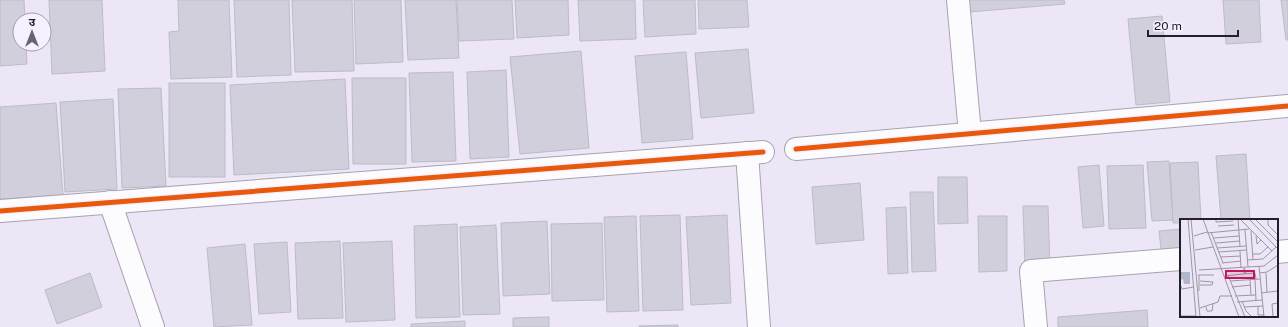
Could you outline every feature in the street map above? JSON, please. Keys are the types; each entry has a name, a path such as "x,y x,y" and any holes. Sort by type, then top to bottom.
{"street":[{"path":"958,0 970,134"},
{"path":"796,149 1288,106"},
{"path":"0,211 755,152 759,327"},
{"path":"110,202 153,327"},
{"path":"1278,252 1288,251"},
{"path":"1036,327 1031,271 1180,259"}],"building":[{"path":"0,0 24,0 25,12 12,12 12,52 26,52 27,64 0,66"},
{"path":"49,0 102,0 105,71 52,74 52,12 49,12"},
{"path":"178,0 229,0 232,77 171,79 169,32 179,31"},
{"path":"234,0 289,0 291,75 237,77"},
{"path":"292,0 352,0 354,71 295,72"},
{"path":"354,0 401,0 403,62 356,64"},
{"path":"405,0 456,0 459,58 408,60"},
{"path":"457,0 512,0 514,39 459,41"},
{"path":"515,0 568,0 569,35 517,38"},
{"path":"578,0 635,0 636,39 580,41"},
{"path":"643,0 695,0 696,34 645,37"},
{"path":"698,0 747,0 749,27 699,29"},
{"path":"968,0 1064,0 1065,4 969,12"},
{"path":"1223,0 1259,0 1261,42 1226,44"},
{"path":"1281,0 1288,0 1288,40 1286,40"},
{"path":"1162,16 1170,102 1136,105 1128,19"},
{"path":"748,49 754,113 701,118 695,53"},
{"path":"581,51 589,148 520,154 510,57"},
{"path":"686,52 693,139 642,143 635,56"},
{"path":"506,70 509,157 470,159 467,72"},
{"path":"453,72 456,161 412,162 409,73"},
{"path":"352,78 406,78 406,164 353,164"},
{"path":"345,79 349,169 234,175 230,85"},
{"path":"169,83 225,83 225,177 169,177"},
{"path":"161,88 166,186 122,188 118,89"},
{"path":"113,99 117,189 65,192 60,102"},
{"path":"56,103 63,195 0,199 0,107"},
{"path":"1246,154 1250,219 1221,219 1216,156"},
{"path":"1169,161 1173,220 1152,221 1147,162"},
{"path":"1198,162 1201,219 1180,219 1180,223 1173,223 1170,163"},
{"path":"1099,165 1104,226 1083,228 1078,167"},
{"path":"1143,165 1146,228 1109,229 1107,166"},
{"path":"938,177 967,177 968,223 938,224"},
{"path":"860,183 864,240 816,244 812,187"},
{"path":"910,192 933,192 936,271 912,272"},
{"path":"1023,206 1048,206 1050,269 1025,269"},
{"path":"906,207 908,273 888,274 886,208"},
{"path":"680,215 683,310 643,311 640,216"},
{"path":"727,215 731,303 691,305 686,217"},
{"path":"636,216 639,311 607,312 604,217"},
{"path":"978,216 1007,216 1007,271 979,272"},
{"path":"547,221 550,294 503,296 501,223"},
{"path":"602,223 604,300 552,301 551,224"},
{"path":"457,224 460,317 416,318 414,226"},
{"path":"496,225 500,314 463,315 460,227"},
{"path":"1180,229 1180,257 1162,258 1159,231"},
{"path":"340,241 343,318 298,319 295,243"},
{"path":"392,241 395,320 346,322 343,243"},
{"path":"287,242 291,312 259,314 254,244"},
{"path":"245,244 252,325 214,327 207,248"},
{"path":"90,273 102,307 57,324 45,290"},
{"path":"1147,310 1148,327 1058,327 1058,317"},
{"path":"549,317 549,327 513,327 513,318"},
{"path":"465,321 465,327 411,327 411,324"},
{"path":"678,325 678,327 639,327 639,326"}],"cycle path":[{"path":"796,149 1288,106"},
{"path":"0,211 763,152"}]}
